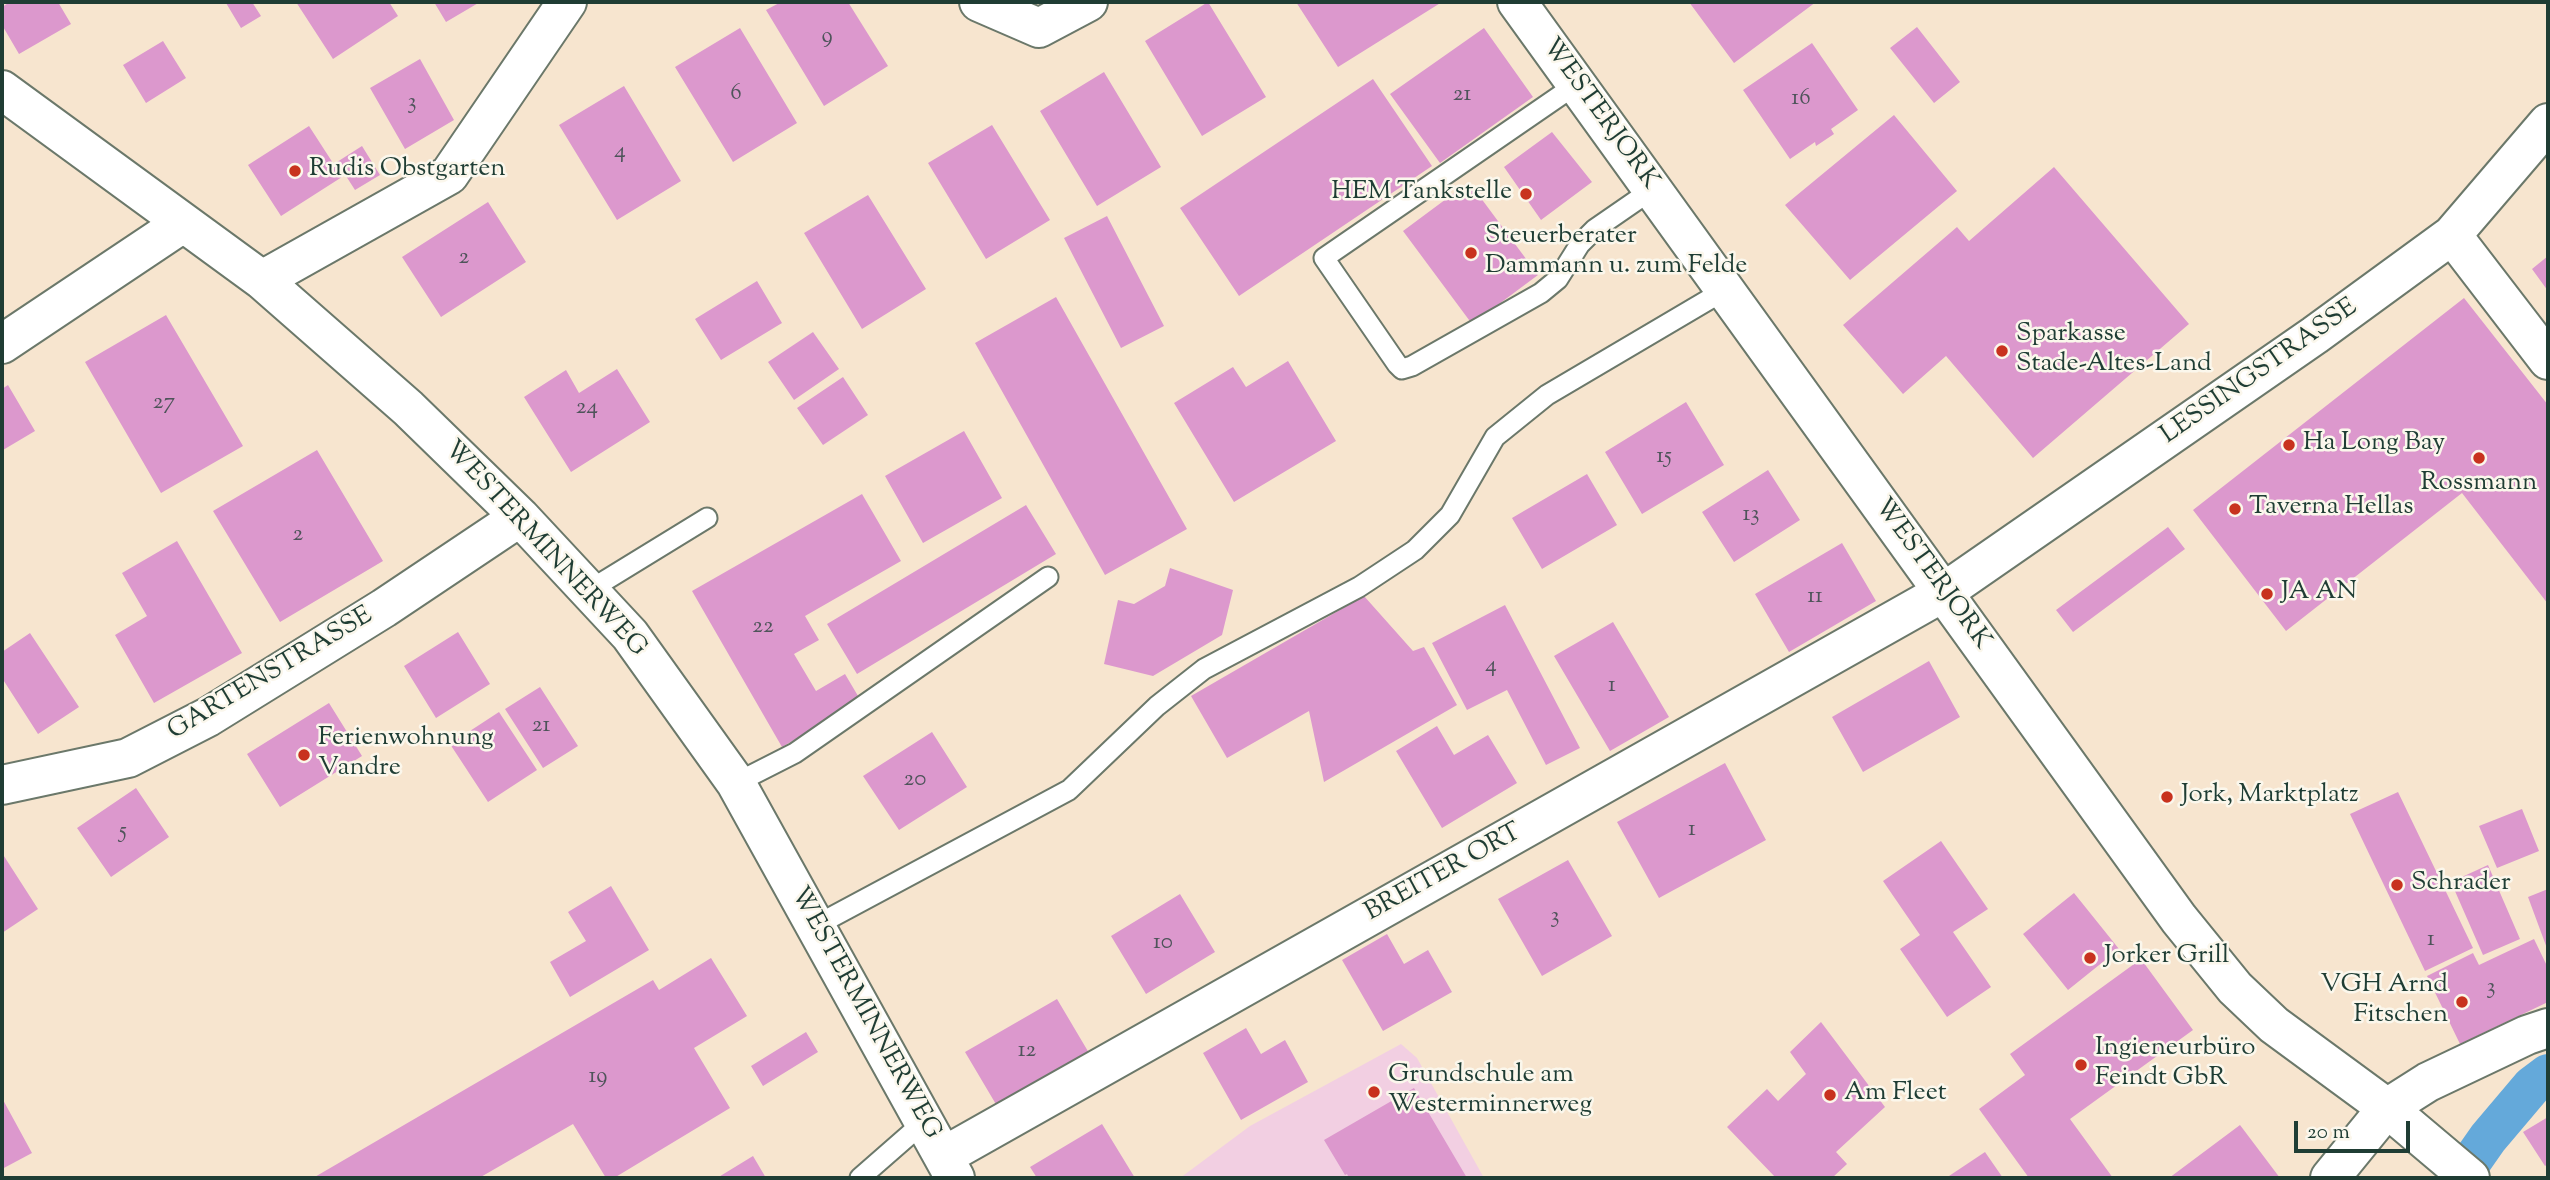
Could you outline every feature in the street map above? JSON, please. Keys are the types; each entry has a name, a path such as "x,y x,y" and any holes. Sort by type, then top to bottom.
{"street":[{"path":"262,280 449,175 567,2"},
{"path":"979,2 1039,28 1088,2"},
{"name":"WESTERJORK","path":"1517,2 2179,919 2235,988 2274,1026 2387,1108 2462,1171"},
{"name":"WESTERMINNERWEG","path":"2,90 262,280 408,408 520,517 630,635 736,783 950,1167"},
{"name":"LESSINGSTRASSE","path":"1944,592 2304,343 2452,235 2548,123"},
{"path":"2,344 183,223"},
{"path":"2452,235 2548,360"},
{"name":"GARTENSTRASSE","path":"2,785 128,758 208,718 384,608 520,517"},
{"name":"BREITER ORT","path":"950,1167 1944,592"},
{"path":"2330,1178 2387,1108 2428,1082 2527,1035 2548,1028"}],"lane":[{"path":"1577,84 1324,258 1392,357 1402,369 1412,366 1541,293 1558,279 1580,244 1595,229 1653,190"},
{"path":"815,926 1069,790 1157,706 1204,668 1359,587 1415,550 1450,515 1495,437 1547,395 1726,290"},
{"path":"588,591 707,518"},
{"path":"736,783 795,753 1048,577"},
{"path":"860,1178 925,1122"}],"shaded area":[{"name":"Grundschule am Westerminnerweg","path":"1401,1044 1417,1058 1484,1178 1180,1178 1250,1126"}],"building":[{"path":"10,2 58,2 71,24 19,54 2,25 2,7"},
{"path":"252,2 261,16 241,28 226,3"},
{"path":"296,2 389,2 398,16 333,59"},
{"path":"434,2 480,2 446,22"},
{"path":"781,2 848,2 888,66 824,106 766,10"},
{"path":"1208,2 1266,97 1202,136 1145,41"},
{"path":"1296,2 1442,2 1338,67"},
{"path":"1689,2 1816,2 1734,63"},
{"path":"1917,27 1960,82 1934,103 1890,48"},
{"path":"740,28 797,123 733,162 675,67"},
{"path":"1484,28 1533,97 1440,163 1390,94"},
{"path":"163,41 186,78 146,103 123,65"},
{"path":"1812,43 1858,110 1831,129 1834,134 1816,146 1815,142 1790,159 1743,90"},
{"path":"420,59 454,120 405,149 370,88"},
{"path":"1104,72 1161,167 1097,206 1040,111"},
{"path":"1373,79 1432,166 1239,296 1180,208"},
{"path":"624,86 681,181 617,220 559,125"},
{"path":"1894,115 1957,191 1850,280 1785,205"},
{"path":"992,125 1050,220 986,259 928,163"},
{"name":"Rudis Obstgarten","path":"309,126 342,177 281,216 248,165"},
{"path":"1552,132 1592,182 1541,220 1504,167"},
{"path":"362,146 380,175 355,190 337,162"},
{"path":"2054,167 2189,324 2033,458 1946,356 1903,394 1843,325 1957,227 1969,241"},
{"name":"Steuerberater Dammann u. zum Felde","path":"1469,182 1538,275 1472,324 1403,231"},
{"path":"868,195 926,289 862,329 804,233"},
{"path":"488,202 526,262 441,317 402,257"},
{"path":"1107,216 1164,326 1121,348 1064,238"},
{"path":"2548,256 2548,291 2532,269"},
{"path":"757,281 782,323 721,360 695,319"},
{"path":"1056,297 1187,529 1105,575 975,343"},
{"path":"2464,298 2548,405 2548,604 2462,493 2286,631 2193,510"},
{"path":"166,315 243,446 161,493 85,362"},
{"path":"813,332 839,369 794,400 768,362"},
{"path":"1288,361 1336,441 1234,502 1174,403 1233,367 1246,387"},
{"path":"617,369 650,422 571,472 524,397 566,370 579,393"},
{"path":"843,377 868,415 823,445 797,408"},
{"path":"8,385 35,431 3,450 2,389"},
{"path":"1686,402 1724,465 1642,514 1605,452"},
{"path":"964,431 1002,498 923,543 885,476"},
{"path":"317,450 383,561 280,622 213,511"},
{"path":"1768,470 1800,520 1734,562 1702,512"},
{"path":"1587,474 1617,525 1542,569 1512,518"},
{"path":"862,494 901,561 805,616 819,640 794,654 816,691 845,674 861,701 782,747 692,591"},
{"path":"1026,505 1056,554 857,674 827,624"},
{"path":"2168,527 2185,549 2073,632 2056,610"},
{"path":"177,541 242,653 154,703 115,635 147,616 122,573"},
{"path":"1842,543 1876,601 1789,652 1755,594"},
{"path":"1170,568 1233,590 1222,635 1153,676 1104,664 1118,600 1134,604 1165,586"},
{"path":"1364,596 1413,651 1424,647 1457,705 1324,782 1309,711 1227,758 1191,696"},
{"path":"1505,605 1580,748 1546,765 1507,690 1467,710 1432,643"},
{"path":"1613,622 1669,717 1610,751 1554,656"},
{"path":"458,632 490,684 436,718 404,666"},
{"path":"30,633 79,707 38,734 2,678 2,652"},
{"path":"1929,661 1960,717 1863,772 1832,717"},
{"path":"540,687 578,746 543,768 505,709"},
{"name":"Ferienwohnung Vandre","path":"329,703 362,756 280,807 247,754"},
{"path":"499,712 537,770 488,802 450,744"},
{"path":"1437,726 1454,755 1488,735 1517,783 1442,828 1396,751"},
{"path":"932,732 967,787 899,830 863,776"},
{"path":"1725,763 1766,840 1659,898 1617,822"},
{"path":"136,788 169,837 111,877 77,828"},
{"path":"2398,792 2473,948 2425,971 2350,814"},
{"path":"2522,809 2539,851 2497,868 2479,826"},
{"path":"1941,841 1988,909 1953,932 1991,987 1947,1017 1900,949 1920,935 1883,881"},
{"path":"2,853 38,909 2,933"},
{"path":"1568,860 1612,936 1542,976 1498,899"},
{"path":"2488,865 2520,939 2483,955 2451,882"},
{"path":"611,886 649,950 570,997 550,962 586,941 568,912"},
{"path":"2548,889 2548,951 2528,897"},
{"path":"2074,893 2119,949 2068,990 2023,934"},
{"path":"1180,894 1215,952 1146,994 1111,936"},
{"path":"1387,934 1404,964 1428,950 1452,992 1383,1031 1342,960"},
{"path":"2534,939 2548,968 2548,1002 2460,1044 2427,976 2473,953 2479,965"},
{"path":"711,958 747,1016 694,1048 730,1108 614,1178 606,1178 573,1124 479,1178 313,1178 653,980 659,990"},
{"name":"Ingieneurbüro Feindt GbR","path":"2141,959 2193,1030 2070,1119 2113,1178 2029,1178 1979,1109 2025,1075 2010,1054"},
{"path":"1057,999 1089,1053 997,1106 965,1052"},
{"name":"Am Fleet","path":"1821,1022 1885,1107 1836,1152 1847,1164 1832,1178 1776,1178 1727,1127 1767,1089 1778,1101 1806,1074 1790,1052"},
{"path":"1246,1028 1261,1054 1285,1040 1308,1082 1241,1120 1203,1053"},
{"path":"806,1032 818,1052 763,1086 751,1066"},
{"path":"1414,1088 1467,1178 1349,1178 1345,1175 1324,1140"},
{"path":"2,1098 32,1153 2,1169"},
{"path":"2548,1117 2548,1164 2545,1166 2523,1132"},
{"path":"1102,1124 1135,1178 1037,1178 1030,1167"},
{"path":"2240,1125 2280,1178 2169,1178"},
{"path":"1985,1152 2003,1178 1946,1178"},
{"path":"753,1156 766,1178 717,1178"}],"waterway":[{"path":"2460,1178 2488,1138 2532,1086 2548,1074"}],"place":[{"name":"Rudis Obstgarten","path":"295,171"},
{"name":"HEM Tankstelle","path":"1526,194"},
{"name":"Steuerberater Dammann u. zum Felde","path":"1471,253"},
{"name":"Sparkasse Stade-Altes-Land","path":"2002,351"},
{"name":"Ha Long Bay","path":"2289,445"},
{"name":"Rossmann","path":"2479,458"},
{"name":"Taverna Hellas","path":"2235,509"},
{"name":"JA AN","path":"2267,594"},
{"name":"Ferienwohnung Vandre","path":"304,755"},
{"name":"Jork, Marktplatz","path":"2167,797"},
{"name":"Schrader","path":"2397,885"},
{"name":"Jorker Grill","path":"2090,958"},
{"name":"VGH Arnd Fitschen","path":"2462,1002"},
{"name":"Ingieneurbüro Feindt GbR","path":"2081,1065"},
{"name":"Grundschule am Westerminnerweg","path":"1374,1092"},
{"name":"Am Fleet","path":"1830,1095"}]}
